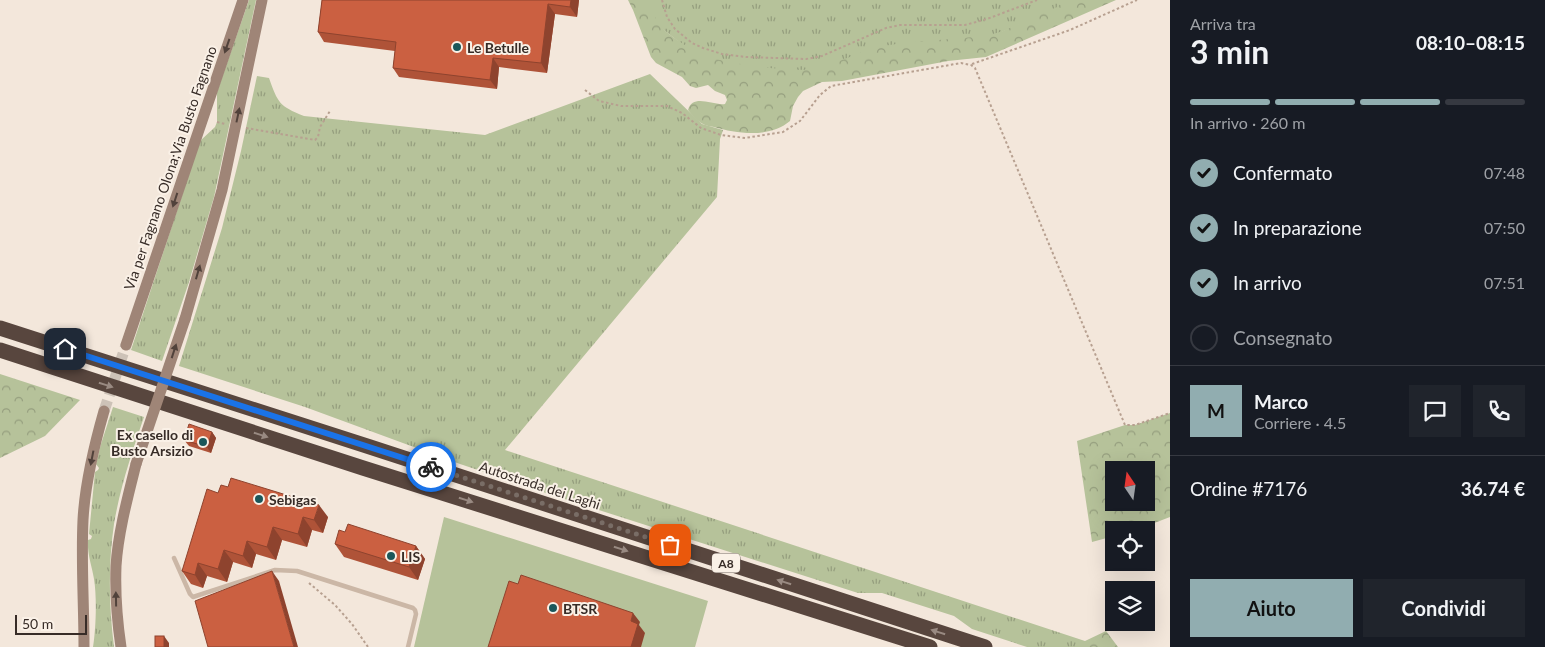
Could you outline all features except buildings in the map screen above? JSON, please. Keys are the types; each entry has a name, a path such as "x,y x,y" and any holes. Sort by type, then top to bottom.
{"highway":[{"path":"0,318 65,349"},
{"name":"Autostrada dei Laghi","path":"0,328 984,647"},
{"name":"A8","path":"0,350 372,471 930,647"},
{"path":"0,357 60,370"}],"main road":[{"name":"Via per Fagnano Olona;Via Busto Fagnano","path":"126,345 243,0"},
{"path":"121,647 117,619 116,565 125,507 136,464 185,319 222,190 262,0"},
{"path":"84,647 83,519 88,475 104,410"}],"lane":[{"path":"174,558 193,597 275,570 297,571 416,610 408,647"}],"path":[{"path":"662,0 667,17 675,29 692,44 722,54 806,60 822,56 886,28 900,25 965,25 987,20 1037,0"},
{"path":"971,65 1070,30 1137,0"},
{"path":"584,90 599,101 621,106 667,106 682,113 701,128 721,135 745,138 784,132 800,121 820,95 832,86 961,63 971,65 975,68 1124,425 1135,426 1170,413"},
{"path":"246,128 307,140 316,140 325,116 330,110"},
{"path":"217,122 229,125"},
{"path":"297,571 335,605 352,624 368,647"}],"green space":[{"path":"249,0 256,0 214,197 189,282 162,361 131,350 200,141 215,127 217,122 217,92"},
{"path":"628,0 645,0 665,30 684,45 706,56 750,65 809,70 883,46 990,35 1073,0 1116,0 986,57 948,61 842,81 822,82 803,91 798,97 793,106 790,121 773,130 743,133 706,125 693,116 688,110 694,102 704,101 725,104 727,100 725,95 715,91 708,85 696,88 690,86 682,77 656,63 651,57"},
{"path":"643,0 1079,0 992,36 824,71 716,71 660,27"},
{"path":"650,74 702,124 723,130 720,139 717,197 505,450 1085,641 1085,647 1027,647 972,629 954,616 882,593 858,593 552,495 460,464 305,407 179,366 222,228 257,76 269,78 280,103 304,116 485,135"},
{"path":"0,374 80,400 45,436 0,458"},
{"path":"113,407 144,417 123,484 114,524 110,586 114,647 93,647 96,595 88,540 92,536 89,534 95,472 99,468 96,464"},
{"path":"1170,413 1170,517 1155,523 1155,521 1105,521 1105,538 1092,542 1077,441 1125,425 1135,425"},
{"path":"444,517 708,601 695,647 414,647"},
{"path":"1106,631 1118,647 1085,647 1085,641"}],"tunnel":[{"path":"104,411 126,345"}],"way so far":[{"path":"431,467 670,545"}],"place":[{"name":"Le Betulle","path":"457,47"},
{"name":"Ex casello di Busto Arsizio","path":"203,442"},
{"name":"Sebigas","path":"259,499"},
{"name":"LIS","path":"391,556"},
{"name":"BTSR","path":"553,608"}],"route":[{"path":"65,349 431,467"}]}
